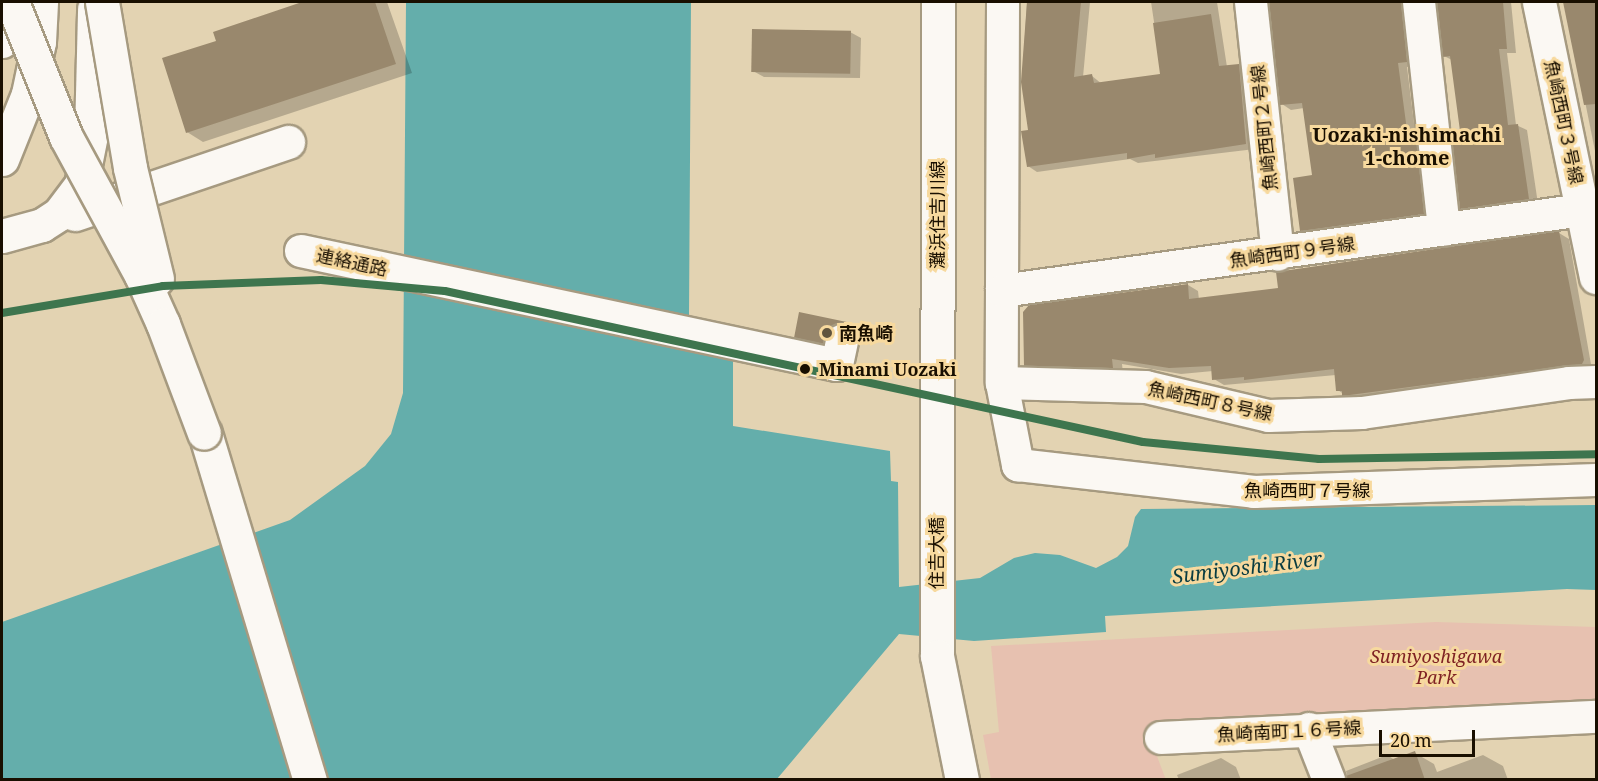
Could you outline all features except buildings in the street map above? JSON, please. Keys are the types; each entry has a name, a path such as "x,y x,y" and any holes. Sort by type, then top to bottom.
{"main road":[{"path":"2,41 14,2"},
{"path":"14,2 61,127 141,275 174,353 204,433 309,780"},
{"path":"2,159 28,94 39,42 41,2"},
{"path":"42,225 72,200 88,159 94,2"},
{"path":"102,2 130,168 153,267 309,780"},
{"name":"灘浜住吉川線","path":"936,429 938,2"},
{"name":"魚崎西町３号線","path":"1539,2 1587,202 1596,277"},
{"path":"2,236 42,225 288,142"},
{"name":"住𠮷大橋","path":"936,429 937,656 962,780"}],"street":[{"path":"1002,383 1003,2"},
{"name":"魚崎西町２号線","path":"1251,2 1278,255"},
{"path":"1419,2 1444,230"},
{"name":"魚崎西町９号線","path":"1002,291 1278,255 1444,230 1587,202"},
{"name":"連絡通路","path":"301,251 837,365 842,341"},
{"name":"魚崎西町８号線","path":"1002,383 1146,387 1269,416 1362,413 1596,382"},
{"name":"魚崎西町７号線","path":"1002,383 1018,465 1254,492 1596,480"},
{"name":"魚崎南町１６号線","path":"1161,738 1309,729 1596,717"},
{"path":"1309,729 1329,780"}],"green space":[{"name":"Sumiyoshigawa Park","path":"1436,622 1596,627 1596,706 1146,727 1166,780 991,779 983,735 999,732 991,646"}],"water":[{"name":"Sumiyoshi River","path":"406,2 691,2 689,317 733,326 733,426 890,451 891,481 898,482 899,587 980,578 1014,558 1035,553 1060,555 1096,568 1117,557 1128,546 1135,517 1141,509 1596,505 1596,590 1567,589 1105,616 1106,632 974,641 899,634 777,779 2,779 2,622 290,520 365,466 391,434 403,393"}],"transit line":[{"path":"2,313 163,286 321,280 445,291 1143,442 1319,459 1596,454"}],"place":[{"name":"南魚崎","path":"827,333"},
{"name":"Minami Uozaki","path":"805,369"}],"district":[{"name":"Uozaki-nishimachi 1-chome","path":"1407,146"}]}
